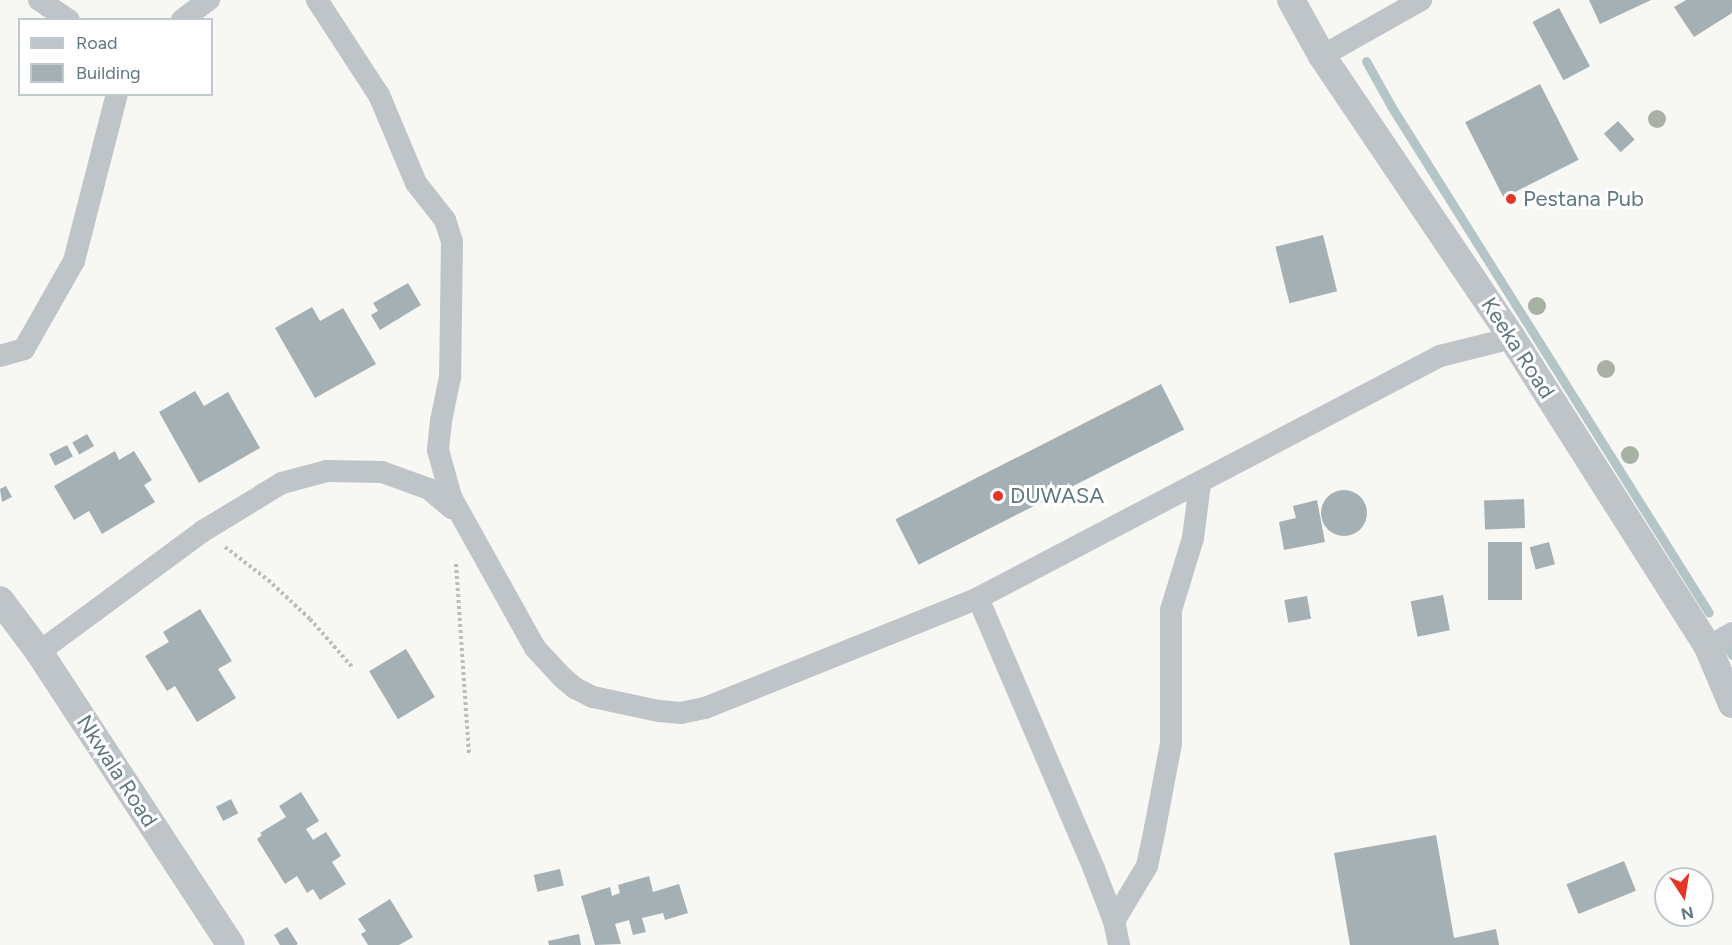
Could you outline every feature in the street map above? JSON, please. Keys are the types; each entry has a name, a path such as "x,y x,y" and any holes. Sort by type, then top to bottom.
{"street":[{"path":"39,0 66,18"},
{"path":"185,18 209,0"},
{"path":"317,0 379,95 416,183 445,220 452,242 450,377 438,450 451,497 535,648 563,678 575,688 593,697 659,711 681,713 705,708 978,598 1440,356 1512,338"},
{"name":"Keeka Road","path":"1291,0 1323,56 1512,338 1720,640 1732,704"},
{"path":"1323,56 1420,0"},
{"path":"0,356 24,349 74,261 116,96"},
{"path":"39,652 203,531 282,483 327,471 382,472 429,489 452,508"},
{"path":"1114,921 1148,866 1171,743 1171,610 1193,538 1200,483"},
{"path":"978,598 1095,869 1114,921 1119,945"},
{"name":"Nkwala Road","path":"0,600 39,652 231,945"}],"path":[{"path":"203,531 267,579 310,620 352,667"},
{"path":"455,554 469,754"}],"building":[{"path":"1589,0 1651,0 1600,24"},
{"path":"1686,0 1732,0 1732,13 1694,37 1674,7"},
{"path":"1559,8 1590,66 1563,80 1533,22"},
{"path":"1540,84 1579,160 1504,198 1465,122"},
{"path":"1618,121 1635,140 1621,152 1604,134"},
{"path":"1323,235 1337,291 1289,303 1275,247"},
{"path":"408,283 421,305 380,330 371,315 378,311 373,303"},
{"path":"312,307 320,321 343,308 376,364 315,398 275,328"},
{"path":"1161,384 1184,429 919,565 895,519"},
{"path":"195,391 204,406 228,392 260,448 199,483 159,412"},
{"path":"87,434 94,446 79,455 72,442"},
{"path":"67,445 73,457 55,466 49,454"},
{"path":"115,451 119,460 134,451 152,480 144,485 155,502 102,534 89,511 74,520 54,486"},
{"path":"6,486 12,497 2,502 0,489"},
{"path":"1344,490 1360,497 1367,513 1360,529 1344,536 1328,529 1321,513 1328,497"},
{"path":"1524,499 1525,528 1485,529 1484,500"},
{"path":"1317,500 1325,542 1284,550 1279,522 1296,518 1293,506"},
{"path":"1488,542 1522,542 1522,600 1488,600"},
{"path":"1549,542 1555,564 1536,569 1530,547"},
{"path":"1443,595 1450,630 1417,637 1411,601"},
{"path":"1307,596 1311,619 1288,623 1284,600"},
{"path":"200,609 232,661 218,669 236,698 197,722 175,686 167,691 145,656 169,642 163,632"},
{"path":"406,649 435,697 398,719 369,671"},
{"path":"301,792 319,821 306,829 313,840 326,832 341,856 332,862 346,884 320,900 313,889 307,893 297,876 285,884 257,839 262,835 260,833 286,817 279,806"},
{"path":"231,799 238,813 223,821 216,807"},
{"path":"1436,835 1454,938 1496,929 1499,945 1350,945 1334,853"},
{"path":"1624,861 1636,891 1579,914 1567,884"},
{"path":"560,869 564,886 538,892 534,875"},
{"path":"649,876 653,892 679,884 688,913 665,920 663,913 642,918 646,932 633,935 629,920 615,924 621,944 595,945 581,896 610,887 612,896 620,893 618,885"},
{"path":"390,899 413,937 399,945 368,945 361,934 366,931 358,919"},
{"path":"287,927 298,944 280,945 274,935"},
{"path":"579,934 581,945 549,945 548,941"}],"waterway":[{"path":"1366,61 1391,106 1709,613"},
{"path":"1724,641 1732,655"}],"place":[{"name":"Pestana Pub","path":"1511,199"},
{"name":"DUWASA","path":"998,496"}]}
